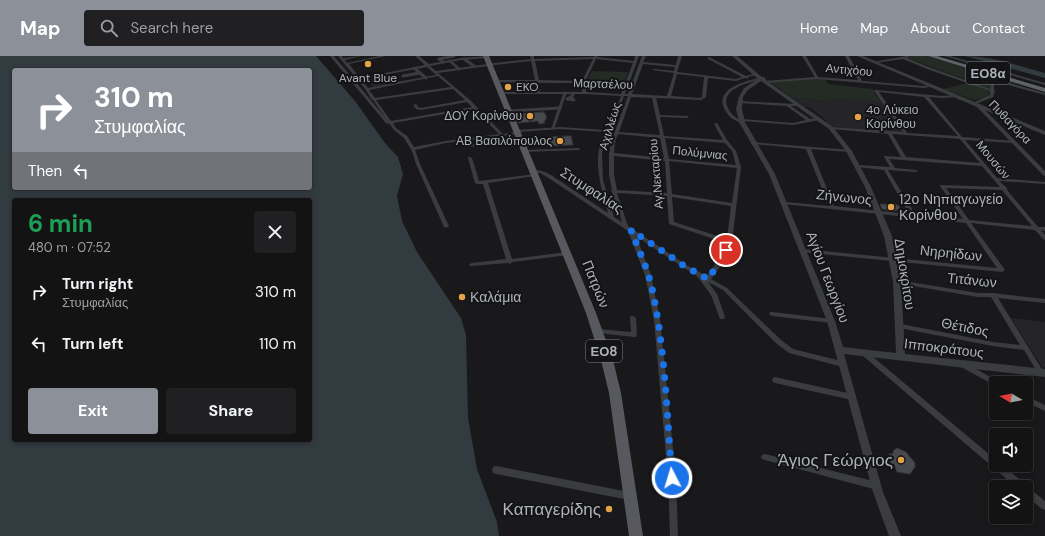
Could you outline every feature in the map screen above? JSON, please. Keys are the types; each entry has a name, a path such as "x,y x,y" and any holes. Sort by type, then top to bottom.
{"highway":[{"name":"ΕΟ8α","path":"931,56 1045,90"}],"main road":[{"name":"Πατρών","path":"486,56 525,151 538,175 567,254 598,331 615,393 636,536"}],"street":[{"path":"332,56 387,122 474,108"},
{"path":"341,57 358,56"},
{"path":"346,64 384,56"},
{"path":"419,56 428,66 469,101 474,108 502,134"},
{"path":"358,79 428,66 443,62 454,56"},
{"path":"450,59 486,56"},
{"path":"532,56 538,93"},
{"name":"Αχιλλέως","path":"612,218 604,192 600,168 601,146 614,119 637,56"},
{"name":"Αχιλλέως","path":"644,56 616,133 611,154 610,167 613,191 648,275 657,320 672,478 674,536"},
{"path":"669,97 680,56"},
{"path":"734,56 761,78"},
{"path":"804,56 817,78"},
{"path":"847,56 860,81"},
{"path":"859,56 976,103 1045,133"},
{"path":"946,56 1045,84"},
{"path":"341,57 367,89 397,131 406,136 413,149 440,218 446,226"},
{"path":"584,93 584,82 596,57"},
{"path":"367,89 489,64 596,57 635,62"},
{"path":"874,62 906,57 939,72 993,91"},
{"path":"461,58 474,66"},
{"path":"709,58 747,78"},
{"path":"450,59 459,69"},
{"path":"642,63 677,66"},
{"path":"659,65 655,71 736,80 761,78"},
{"path":"414,68 426,78"},
{"path":"397,71 409,81"},
{"path":"386,73 397,84"},
{"path":"403,76 420,73"},
{"path":"1002,76 1007,73"},
{"name":"Μαρτσέλου","path":"501,93 565,93 572,95 584,93 703,98 706,77"},
{"path":"761,78 746,89 739,102 789,106 798,105"},
{"path":"761,78 736,87 728,92 724,97 724,106 731,117 742,121 794,124 818,119"},
{"name":"Αντιχόου","path":"761,78 817,78 924,87 931,86"},
{"name":"Δημοκρίτου","path":"761,78 831,128 849,151 857,166 888,236 897,282 901,326 901,357"},
{"path":"976,103 992,96 992,83 996,79 1045,94"},
{"path":"496,81 627,84"},
{"path":"373,99 454,88"},
{"path":"906,134 876,91 942,97 956,96"},
{"path":"553,128 565,93"},
{"name":"Μουσών","path":"925,95 1045,238"},
{"name":"Αγ.Νεκταρίου","path":"654,96 667,160 670,220 674,225 728,242"},
{"path":"415,105 417,108 421,109 469,101"},
{"name":"Αγίου Γεωργίου","path":"739,102 742,121 753,143 772,174 831,321 877,486 894,536"},
{"name":"Πυθαγόρα","path":"976,103 1045,174"},
{"path":"789,106 810,121"},
{"path":"509,111 560,108"},
{"path":"659,116 687,118"},
{"path":"708,279 716,267 728,242 739,167 734,151 716,124"},
{"path":"470,146 518,134 553,128 607,131"},
{"path":"831,128 1013,142"},
{"path":"888,132 904,158"},
{"path":"616,133 727,142"},
{"path":"413,149 436,142 459,141 502,134 518,134"},
{"path":"753,143 849,151"},
{"path":"525,151 578,148"},
{"path":"808,148 832,208"},
{"name":"Πολύμνιας","path":"611,154 739,167"},
{"path":"893,169 886,157 984,166"},
{"path":"470,158 477,183 538,175"},
{"path":"857,166 916,171"},
{"path":"885,168 913,216"},
{"name":"Στυμφαλίας","path":"538,175 612,218 686,267 729,292 737,302 791,351 843,364"},
{"path":"995,179 1045,183"},
{"path":"485,182 510,262"},
{"path":"968,221 943,185 1005,189"},
{"path":"613,191 668,195 734,204"},
{"name":"Ζήνωνος","path":"785,204 1045,229"},
{"name":"Νηρηίδων","path":"803,251 1002,270 968,221"},
{"path":"472,265 510,262 567,254"},
{"path":"700,275 714,294 722,317"},
{"name":"Τιτάνων","path":"897,282 978,295 993,295 1045,301"},
{"path":"993,295 1043,373"},
{"path":"772,314 831,321"},
{"path":"598,331 634,336 633,318"},
{"name":"Θέτιδος","path":"901,326 993,344 1026,348"},
{"name":"Ιπποκράτους","path":"839,350 1043,373"},
{"path":"864,353 1014,480"},
{"path":"962,364 989,379"},
{"path":"775,380 852,397"},
{"path":"1033,402 1045,408"},
{"path":"765,457 877,486"},
{"path":"496,470 630,496"},
{"path":"1033,497 1045,506"}],"shaded area":[{"path":"0,56 316,56 355,101 385,143 398,157 403,174 397,196 402,221 417,252 461,318 466,335 468,418 477,469 497,522 499,536 0,536"},
{"path":"903,56 927,56 1045,93 995,78 990,81 990,89"},
{"path":"965,56 975,56 995,60 1045,73 1045,78"},
{"path":"592,71 628,72 624,82 587,81"},
{"path":"384,76 392,84 373,87 366,79"},
{"path":"817,78 826,79 828,84 873,89 875,95 882,102 833,99 835,102 833,102 791,97 770,82"},
{"path":"969,83 990,91 988,98 974,100 943,89"},
{"name":"4ο Λύκειο Κορίνθου","path":"791,97 833,102 833,99 882,102 903,133 835,127 827,123 827,121 811,108 804,106"},
{"path":"1011,318 1045,322 1045,368 1042,367"}],"building":[{"name":"ΔΟΥ Κορίνθου","path":"544,112 547,118 545,118 545,123 539,124 538,121 518,123 515,114"},
{"name":"ΑΒ Βασιλόπουλος","path":"571,136 573,145 548,146 547,137"},
{"name":"12ο Νηπιαγωγείο Κορίνθου","path":"880,204 898,205 901,209 893,211 882,209"},
{"name":"Άγιος Γεώργιος","path":"897,448 906,452 915,463 915,467 910,474 897,472 894,464 891,464 889,454 893,454 893,451"}],"place":[{"name":"Avant Blue","path":"368,64"},
{"name":"EKO","path":"508,87"},
{"name":"ΔΟΥ Κορίνθου","path":"530,116"},
{"name":"4ο Λύκειο Κορίνθου","path":"858,117"},
{"name":"ΑΒ Βασιλόπουλος","path":"560,141"},
{"name":"12ο Νηπιαγωγείο Κορίνθου","path":"891,207"},
{"name":"Καλάμια","path":"462,297"},
{"name":"Άγιος Γεώργιος","path":"901,460"},
{"name":"Καπαγερίδης","path":"609,509"}],"route":[{"path":"672,478 662,359 657,320 651,285 631,230 686,267 708,279 726,250"}]}
